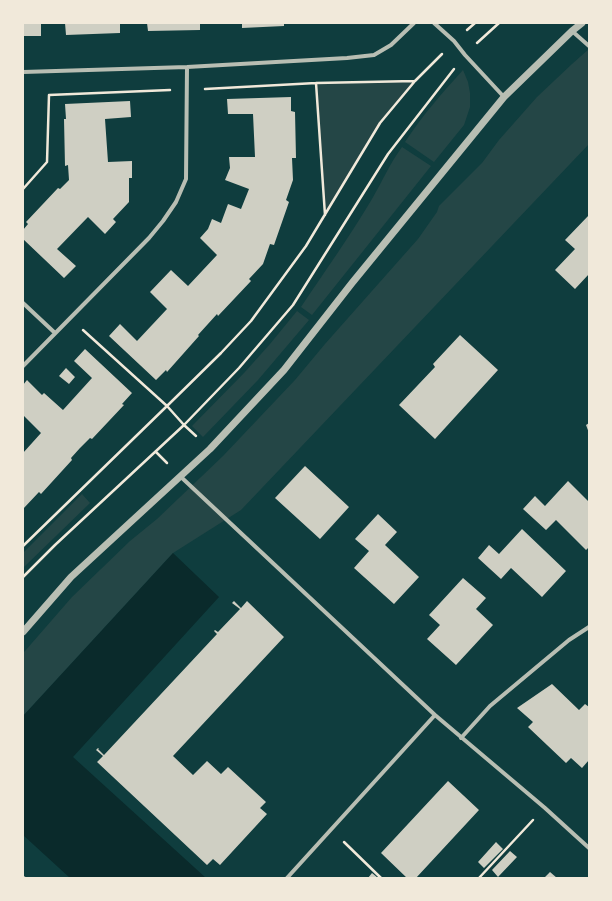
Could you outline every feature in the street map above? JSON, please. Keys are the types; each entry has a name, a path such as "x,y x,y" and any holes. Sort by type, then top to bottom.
{"street":[{"path":"23,72 188,67 347,58 374,55 391,45 414,23"},
{"path":"434,23 454,42 504,97"},
{"path":"23,632 71,577 210,449 284,370 352,283 504,97 582,23"},
{"path":"572,31 589,46"},
{"path":"23,366 149,238 176,202 186,179 188,67"},
{"path":"23,303 55,333"},
{"path":"181,477 435,715 589,848"},
{"path":"462,738 490,706 569,640 589,627"},
{"path":"286,878 435,715"}],"path":[{"path":"23,546 167,406 251,321 306,246 380,123 415,81 475,23"},
{"path":"23,577 55,545 184,425 239,368 294,305 388,154 465,55 499,23"},
{"path":"23,189 47,162 49,94 187,90 316,83 415,81"},
{"path":"316,83 325,215"},
{"path":"70,318 167,406 184,425 210,449"},
{"path":"479,878 544,808"},
{"path":"330,830 381,878"}],"shaded area":[{"path":"589,49 589,144 241,510 173,553 23,716 23,653 72,597 130,541 157,519 223,456 295,380 418,239 437,212 439,206 482,163 499,140 537,97"},
{"path":"463,70 468,82 470,107 464,125 434,162 405,142 432,105"},
{"path":"415,81 380,123 325,215 316,83"},
{"path":"402,147 431,166 312,315 301,307 364,213"},
{"path":"297,311 309,320 258,380 203,437 192,426 244,373"},
{"path":"82,494 90,503 23,568 23,553"},
{"path":"173,553 219,597 73,757 206,878 70,878 23,835 23,716"}],"building":[{"path":"23,23 41,23 41,36 23,36"},
{"path":"65,23 120,23 120,33 66,35"},
{"path":"147,23 200,23 200,30 148,31"},
{"path":"242,23 284,23 284,26 242,28"},
{"path":"291,97 291,111 295,112 296,158 292,158 293,180 286,200 289,202 274,245 270,244 263,264 249,279 251,281 218,316 217,314 167,372 166,370 156,380 109,336 120,324 137,341 167,309 150,292 171,270 188,286 217,255 200,238 208,229 212,219 221,223 228,204 241,209 249,189 225,180 230,168 229,157 255,157 253,114 228,114 227,99"},
{"path":"130,101 131,117 105,119 108,162 132,161 132,178 129,178 129,202 113,219 116,222 105,234 88,217 57,249 76,266 64,278 23,239 23,230 28,224 26,222 58,188 60,189 69,180 68,165 65,166 65,104"},
{"path":"589,215 589,274 575,289 555,270 575,249 565,240"},
{"path":"460,335 498,370 435,439 399,405 435,367 433,364"},
{"path":"85,349 132,393 122,404 124,405 92,439 90,438 80,448 71,458 72,460 41,494 39,492 23,509 23,453 41,433 23,415 23,385 27,380 42,395 44,393 63,410 92,378 74,361"},
{"path":"66,368 75,377 69,384 59,376"},
{"path":"589,423 589,433 586,425"},
{"path":"305,466 349,507 320,539 275,498"},
{"path":"568,481 589,502 589,547 586,550 556,520 546,530 523,509 535,496 545,506"},
{"path":"378,514 397,532 385,545 419,577 394,604 354,568 369,551 355,539"},
{"path":"522,529 566,571 542,597 511,568 501,579 478,558 489,545 499,554"},
{"path":"463,578 486,598 476,609 493,625 456,665 427,639 440,625 429,615"},
{"path":"234,601 241,608 247,601 284,637 173,756 193,775 207,761 221,774 228,767 266,802 260,808 267,814 220,865 213,859 207,865 97,762 103,756 96,750 98,748 104,755 217,634 214,631 215,630 218,632 240,609 232,603"},
{"path":"552,684 579,710 585,704 589,707 589,760 582,768 571,758 566,763 528,727 533,722 517,708"},
{"path":"448,781 479,810 416,878 407,878 381,853"},
{"path":"496,842 503,849 484,868 478,862"},
{"path":"510,851 517,857 498,877 492,870"},
{"path":"550,872 557,878 544,878"},
{"path":"372,873 378,878 368,878"}]}
